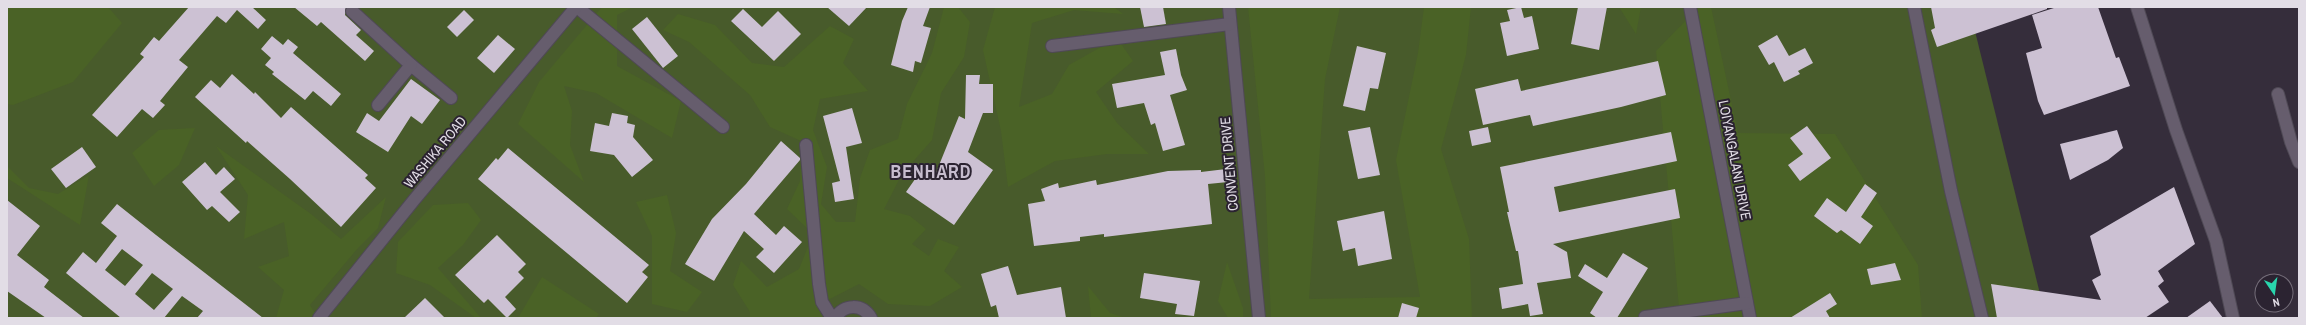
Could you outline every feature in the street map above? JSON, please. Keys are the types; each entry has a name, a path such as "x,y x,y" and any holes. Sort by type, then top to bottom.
{"street":[{"path":"577,7 723,127"},
{"name":"WASHIKA ROAD","path":"319,318 414,200 577,7"},
{"name":"CONVENT DRIVE","path":"1229,7 1259,318"},
{"name":"LOIYANGALANI DRIVE","path":"1690,7 1750,318"},
{"path":"1914,7 1951,191 1982,318"},
{"path":"2137,7 2176,130 2216,241 2233,318"},
{"path":"352,11 411,65 451,98"},
{"path":"1052,46 1230,24"},
{"path":"378,105 411,65"},
{"path":"2278,94 2291,142 2299,162"},
{"path":"806,145 822,302 833,318 839,311 848,307 858,307 867,312 871,318"},
{"path":"1645,317 1747,302"}],"green space":[{"path":"7,7 1969,7 2046,318 7,318"},
{"path":"7,7 108,7 122,23 73,82 13,105 7,104"},
{"path":"602,7 633,7 617,15 617,66 681,101 672,138 596,93 564,86 572,111 570,145 584,182 518,124 539,82"},
{"path":"944,7 958,7 970,22 964,57 941,93 932,140 902,174 884,209 910,216 926,229 912,244 929,256 938,239 959,247 944,271 962,287 930,306 888,304 859,284 824,302 824,318 750,318 750,312 733,285 741,261 767,287 799,269 813,234 787,209 800,181 801,141 770,127 750,95 689,42 663,30 678,14 715,25 752,63 784,67 830,26 854,39 843,63 868,91 820,99 813,130 827,167 821,204 836,222 855,222 860,178 870,150 898,139 907,104 932,53"},
{"path":"995,7 1114,7 1123,14 1074,10 1032,23 1019,107 1052,94 1069,65 1117,38 1133,61 1096,92 1117,123 1149,154 1107,154 1055,161 1008,187 1001,131 983,50"},
{"path":"1248,7 1340,7 1325,79 1309,299 1420,297 1396,160 1418,53 1424,7 1471,7 1466,55 1441,149 1469,239 1472,318 1271,318 1265,176"},
{"path":"1619,7 1641,7 1636,34"},
{"path":"1699,7 1711,7 1738,133 1835,134 1918,265 1922,318 1672,318 1679,308 1656,51"},
{"path":"195,128 179,165 154,186 132,153 159,130"},
{"path":"216,146 311,214 341,239 386,197 378,228 358,248 310,305 318,318 276,318 284,290 258,267 289,256 284,222 244,239 248,195"},
{"path":"7,166 29,188 58,194 89,175 80,225 7,178"},
{"path":"667,195 676,233 670,271 702,292 687,312 652,304 652,236 636,202"},
{"path":"468,203 481,220 463,245 438,268 481,318 476,318 430,285 396,273 398,242 433,205"},
{"path":"1227,262 1243,308 1243,318 1228,318 1218,301"},
{"path":"542,277 599,314 596,318 518,318"},
{"path":"1088,286 1110,313 1126,318 1091,318"}],"building":[{"path":"189,7 252,7 266,20 258,29 237,10 226,23 217,16 179,60 188,67 160,101 165,105 153,118 142,109 117,137 92,115 144,57 140,54 154,37 159,41"},
{"path":"294,7 346,7 345,15 361,30 356,35 374,51 365,61 321,22 317,26"},
{"path":"827,7 867,7 849,26"},
{"path":"908,7 930,7 923,26 931,28 921,63 915,61 913,72 891,65 902,21"},
{"path":"1140,7 1163,7 1166,24 1144,27"},
{"path":"1521,7 1524,18 1532,16 1539,49 1507,56 1500,23 1510,21 1507,10"},
{"path":"1578,7 1607,7 1599,50 1571,44"},
{"path":"1931,7 2047,7 2047,9 1937,47 1931,30 1935,28"},
{"path":"2057,7 2098,7 2116,58 2119,57 2130,86 2044,115 2038,101 2026,53 2042,48 2032,15"},
{"path":"743,9 762,27 778,11 801,34 774,61 731,21"},
{"path":"464,10 474,20 457,37 447,27"},
{"path":"647,17 678,56 663,68 632,29"},
{"path":"498,35 515,49 494,73 477,58"},
{"path":"1777,35 1789,56 1805,48 1813,63 1798,71 1800,74 1784,82 1774,62 1769,65 1758,46"},
{"path":"272,36 283,45 288,39 298,47 293,53 341,94 331,106 313,91 305,100 272,74 274,72 265,65 271,58 261,49"},
{"path":"1357,46 1386,53 1378,89 1370,88 1365,111 1343,106"},
{"path":"1176,49 1181,75 1187,90 1170,95 1185,145 1163,151 1155,123 1151,125 1144,103 1117,108 1112,84 1165,75 1160,52"},
{"path":"1658,61 1666,95 1621,107 1533,126 1530,115 1483,125 1475,89 1518,79 1521,91"},
{"path":"232,74 254,94 255,92 281,118 291,107 368,175 365,178 376,188 341,227 290,179 247,141 246,143 195,97 211,80 220,88"},
{"path":"966,75 980,75 979,84 993,84 993,113 983,113 968,152 993,170 954,225 906,192 920,172 933,180 959,116 965,119"},
{"path":"411,79 440,100 422,124 411,116 388,152 356,132 367,113 379,121"},
{"path":"852,108 862,143 846,147 854,199 835,202 832,183 840,181 823,116"},
{"path":"612,113 628,116 627,123 635,125 633,137 653,160 632,177 614,155 590,151 595,123 609,126"},
{"path":"1807,126 1831,158 1800,181 1788,165 1803,154 1790,138"},
{"path":"1370,127 1380,175 1358,179 1348,131"},
{"path":"1488,127 1491,142 1472,146 1469,131"},
{"path":"2117,130 2123,148 2108,160 2070,180 2060,144"},
{"path":"1671,132 1677,161 1554,187 1559,212 1675,189 1680,218 1553,244 1567,252 1571,278 1537,283 1543,314 1530,316 1528,304 1502,309 1499,288 1523,284 1518,251 1516,251 1507,212 1509,212 1500,167"},
{"path":"781,141 800,158 800,160 754,214 776,235 784,226 802,242 774,273 756,257 764,249 744,231 714,281 685,264 712,219 746,184"},
{"path":"82,147 96,167 66,188 51,169"},
{"path":"508,148 649,265 642,272 648,277 627,303 478,179 496,158 498,160"},
{"path":"205,162 216,175 224,167 235,179 220,192 240,212 229,222 212,206 207,210 182,182"},
{"path":"1226,169 1228,182 1208,184 1212,224 1104,237 1104,234 1080,237 1080,241 1034,246 1028,204 1045,201 1041,189 1058,183 1059,188 1096,180 1097,185 1168,171 1201,170 1201,172"},
{"path":"1865,184 1877,193 1861,217 1873,226 1860,244 1841,230 1837,233 1814,216 1827,198 1846,212"},
{"path":"2174,187 2195,244 2158,271 2164,281 2158,286 2169,302 2145,318 1997,318 1991,284 2101,300 2092,280 2101,275 2090,236"},
{"path":"7,200 40,226 17,255 49,280 44,287 84,318 46,318 7,291"},
{"path":"117,204 263,318 197,318 203,311 182,296 164,318 121,318 66,273 83,252 96,263 117,236 101,223","holes":["122,249 143,265 125,286 105,270","152,273 173,289 154,310 135,294"]},
{"path":"1384,211 1392,259 1358,266 1355,248 1343,251 1337,221"},
{"path":"497,235 526,264 518,272 524,278 505,297 516,309 507,318 488,299 484,303 455,275"},
{"path":"1623,253 1648,268 1617,318 1597,318 1590,313 1603,292 1578,276 1585,264 1607,278"},
{"path":"1895,263 1901,280 1871,285 1867,269"},
{"path":"1008,266 1017,295 1061,287 1066,318 999,318 996,305 991,307 981,274"},
{"path":"1144,273 1200,281 1194,316 1175,314 1177,304 1140,298"},
{"path":"1830,293 1837,304 1826,311 1830,318 1790,318"},
{"path":"425,298 445,318 404,318"},
{"path":"2210,301 2223,318 2186,318"},
{"path":"1402,303 1419,308 1416,318 1398,318"}],"district":[{"name":"BENHARD","path":"931,172"}]}
